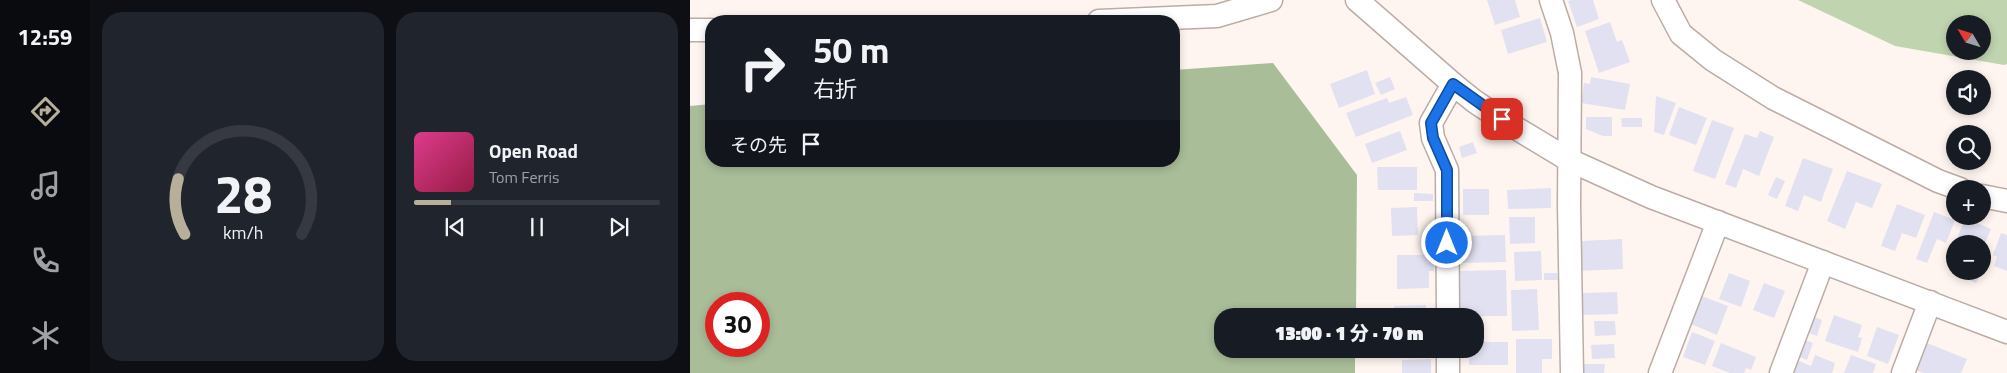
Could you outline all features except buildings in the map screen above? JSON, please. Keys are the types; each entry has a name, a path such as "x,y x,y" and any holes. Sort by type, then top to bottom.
{"street":[{"path":"1180,18 1217,16 1271,0"},
{"path":"1357,0 1453,84 1502,119 1569,160 1651,197 2007,332"},
{"path":"1551,0 1562,33 1570,73 1569,160 1572,373"},
{"path":"1664,0 1681,34 1728,70 1782,102 1946,184"},
{"path":"690,30 705,30"},
{"path":"1448,308 1447,170 1433,138 1431,123 1453,84"},
{"path":"1991,198 2007,201"},
{"path":"1660,373 1718,222"},
{"path":"1781,373 1823,262"},
{"path":"1903,373 1930,302"},
{"path":"1448,358 1448,373"}],"green space":[{"path":"1798,0 2007,0 2007,64 1975,60 1991,60 1991,15 1946,15 1946,55 1895,46"},
{"path":"1273,63 1357,175 1356,308 1214,308 1214,358 1355,358 1355,373 690,373 690,106 705,105 705,167 1180,167 1180,70"}],"route":[{"path":"1447,243 1447,170 1433,138 1431,123 1453,84 1502,119"}]}
